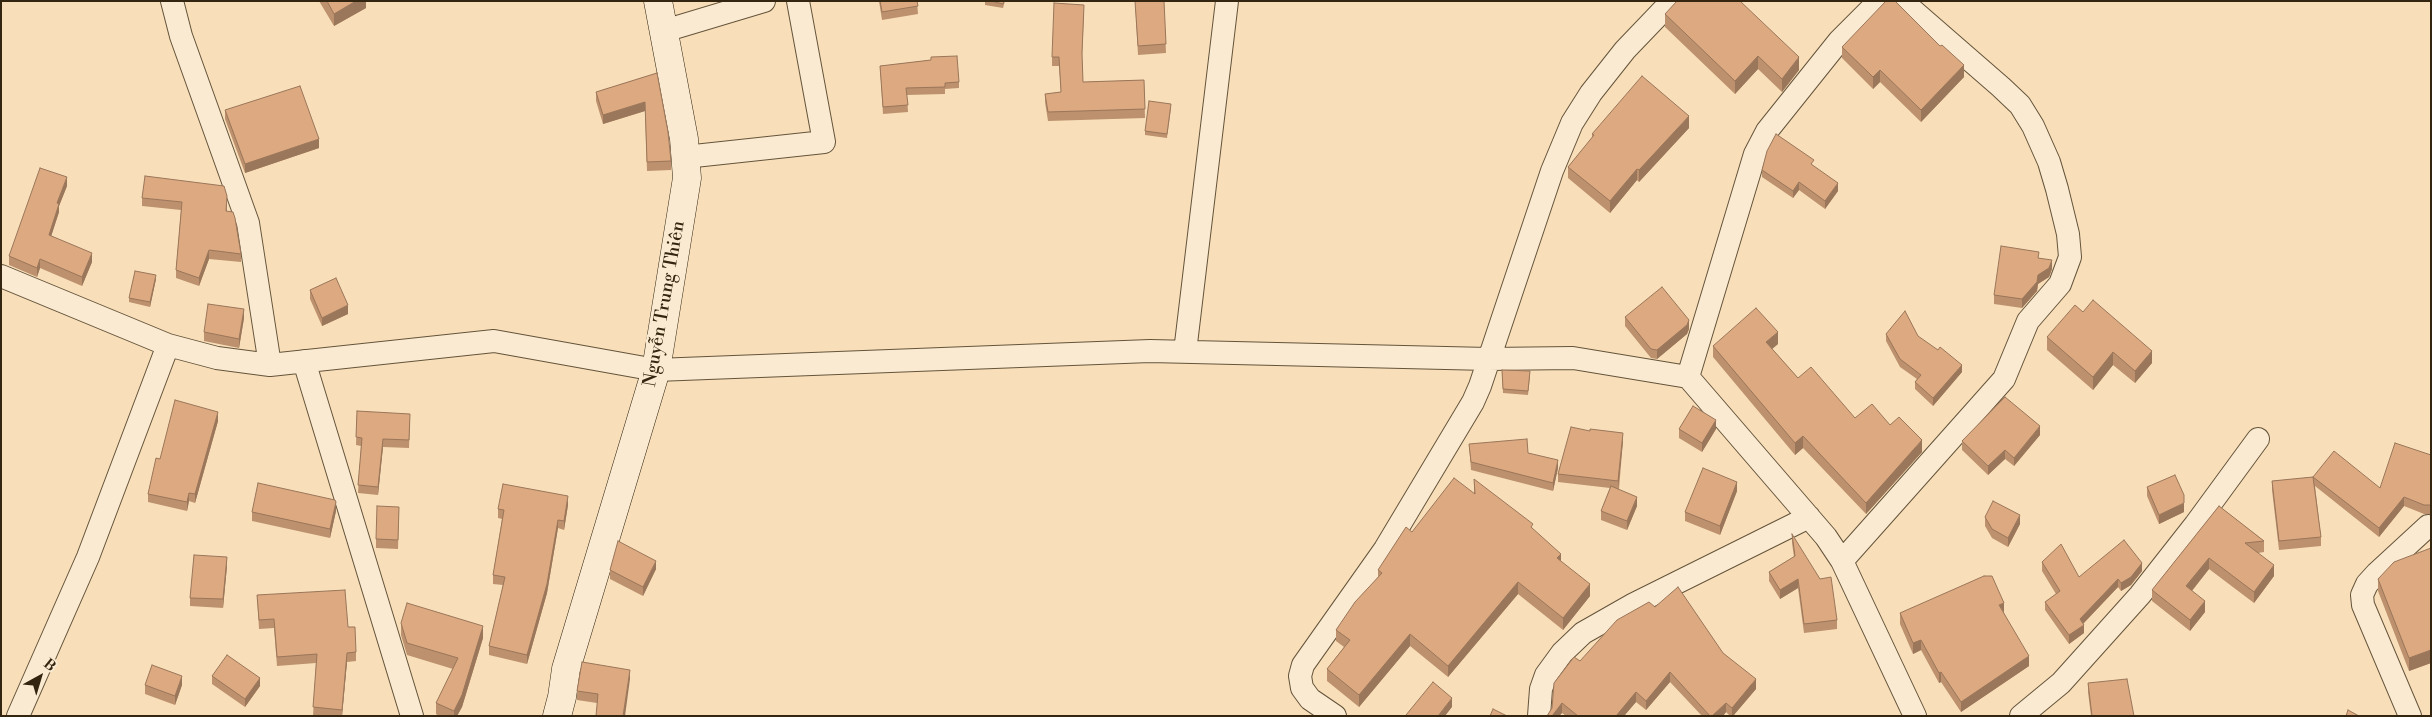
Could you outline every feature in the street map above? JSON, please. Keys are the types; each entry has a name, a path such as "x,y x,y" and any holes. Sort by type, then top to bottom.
{"street":[{"path":"172,1 181,36 248,223 270,365"},
{"name":"Nguyễn Trung Thiên","path":"556,716 562,697 566,669 656,370 687,178 658,1"},
{"path":"664,31 764,1"},
{"path":"685,157 824,142 798,1"},
{"path":"1185,352 1227,1"},
{"path":"1335,716 1310,699 1302,688 1300,676 1303,665 1390,541 1473,402 1552,171 1572,124 1591,93 1672,1"},
{"path":"1688,377 1754,154 1767,131 1839,41 1879,1"},
{"path":"1842,561 2004,379 2028,321 2060,284 2070,257 2068,234 2049,162 2033,126 2020,105 1902,1"},
{"path":"1,276 168,345 217,358 270,365 494,341 656,370 1150,351 1488,359 1573,358 1688,377 1809,517 1842,561 1914,716"},
{"path":"24,714 88,557 168,345"},
{"path":"304,361 412,716"},
{"path":"2022,716 2062,683 2140,595 2195,526 2258,439"},
{"path":"1539,716 1541,689 1546,675 1562,653 1583,633 1634,604 1809,517"},
{"path":"2410,716 2363,605 2362,594 2367,584 2377,573 2428,526"}],"building":[{"path":"327,1 356,1 334,14"},
{"path":"880,1 917,1 918,6 882,12"},
{"path":"991,1 1004,1 1003,4"},
{"path":"1135,1 1164,1 1166,44 1138,46"},
{"path":"1677,1 1740,1 1799,57 1782,79 1758,56 1735,81 1665,14"},
{"path":"1886,1 1895,1 1940,46 1942,45 1964,65 1921,110 1880,70 1873,77 1842,47"},
{"path":"1054,3 1084,5 1083,82 1144,80 1145,109 1048,112 1045,94 1061,92 1059,57 1052,57"},
{"path":"957,56 959,82 945,83 945,87 906,88 908,105 883,107 880,66 931,60 931,57"},
{"path":"657,73 668,132 671,161 647,162 645,102 603,115 596,92"},
{"path":"1642,76 1689,116 1639,170 1637,169 1610,201 1568,167 1594,135 1592,134"},
{"path":"300,86 319,139 245,164 225,110"},
{"path":"1149,101 1171,104 1167,134 1145,131"},
{"path":"1776,134 1814,160 1811,164 1838,183 1825,201 1799,182 1793,191 1762,170 1767,151"},
{"path":"40,168 67,177 57,203 59,204 49,235 92,253 82,277 40,259 37,268 9,256"},
{"path":"145,176 224,186 227,196 226,211 233,212 241,254 209,250 199,278 176,270 182,202 142,198"},
{"path":"2001,246 2039,252 2038,258 2052,260 2049,268 2038,275 2037,282 2022,299 1994,295"},
{"path":"135,271 156,275 150,302 129,298"},
{"path":"336,278 348,305 322,318 310,290"},
{"path":"1662,287 1689,320 1687,325 1657,350 1651,349 1625,317"},
{"path":"2093,300 2152,351 2135,371 2113,352 2093,377 2047,337 2075,305 2083,312"},
{"path":"208,304 244,309 239,339 204,332"},
{"path":"1756,308 1778,332 1766,342 1798,378 1811,367 1855,418 1872,404 1890,425 1899,417 1922,440 1866,503 1803,436 1795,443 1713,346"},
{"path":"1905,311 1918,336 1938,350 1940,347 1962,365 1933,398 1915,382 1921,375 1900,359 1886,334"},
{"path":"1502,370 1530,371 1528,391 1503,389"},
{"path":"2005,397 2040,426 2014,458 2005,450 1988,466 1962,441"},
{"path":"175,400 218,412 195,494 189,493 187,502 148,494 156,458 160,459"},
{"path":"1693,406 1716,420 1702,443 1679,429"},
{"path":"357,411 410,414 409,440 383,439 378,487 358,485 362,438 356,437"},
{"path":"1571,427 1590,431 1590,429 1623,433 1618,481 1558,474"},
{"path":"1527,439 1528,453 1558,460 1553,483 1471,462 1469,444"},
{"path":"2395,443 2431,455 2431,505 2424,505 2404,497 2379,528 2313,477 2334,451 2380,488"},
{"path":"1703,468 1737,482 1720,526 1685,512"},
{"path":"2175,475 2184,495 2184,503 2159,515 2147,487"},
{"path":"2313,477 2321,537 2279,541 2272,481"},
{"path":"1454,478 1475,494 1474,479 1533,524 1531,527 1561,554 1557,558 1590,584 1563,618 1518,582 1448,666 1410,634 1359,695 1327,669 1350,640 1336,630 1355,602 1382,573 1378,570 1406,527 1412,532"},
{"path":"258,483 335,500 330,529 252,512"},
{"path":"503,484 568,496 564,521 558,520 547,584 527,655 489,646 505,577 493,575 504,510 498,509"},
{"path":"1611,486 1637,497 1627,521 1601,511"},
{"path":"1993,501 2020,515 2008,538 1992,529 1985,517"},
{"path":"377,506 399,507 398,540 376,539"},
{"path":"2219,506 2264,541 2245,543 2274,565 2254,592 2209,558 2186,586 2205,601 2190,620 2152,590"},
{"path":"1792,534 1820,579 1831,577 1837,620 1804,624 1798,579 1780,590 1769,572 1795,556"},
{"path":"2124,540 2142,563 2131,577 2121,583 2118,579 2080,619 2084,625 2069,635 2045,602 2060,591 2042,562 2061,544 2079,577"},
{"path":"618,541 656,561 643,587 610,570"},
{"path":"2431,548 2431,650 2409,658 2378,579 2394,562"},
{"path":"194,555 227,557 223,599 190,598"},
{"path":"1984,576 1992,576 2004,603 1999,605 2029,656 1961,702 1941,672 1939,673 1921,640 1913,643 1900,613"},
{"path":"1678,587 1723,653 1756,679 1732,708 1726,703 1710,716 1670,672 1646,701 1636,692 1616,716 1578,716 1562,703 1552,716 1547,716 1552,708 1554,683 1574,657 1580,661 1617,620 1649,602 1655,607"},
{"path":"345,590 348,627 355,627 356,652 347,653 342,710 313,707 317,654 277,657 274,619 259,620 257,595"},
{"path":"407,603 483,626 462,695 454,711 436,703 458,658 407,643 401,623"},
{"path":"227,655 260,678 245,699 212,676"},
{"path":"582,662 630,670 623,716 596,716 598,694 577,691"},
{"path":"152,665 182,676 175,696 145,685"},
{"path":"2127,679 2134,716 2092,716 2088,683"},
{"path":"1433,682 1452,698 1438,716 1407,716 1406,715"},
{"path":"1493,709 1507,716 1490,716"},
{"path":"2348,710 2359,716 2346,716"}]}
